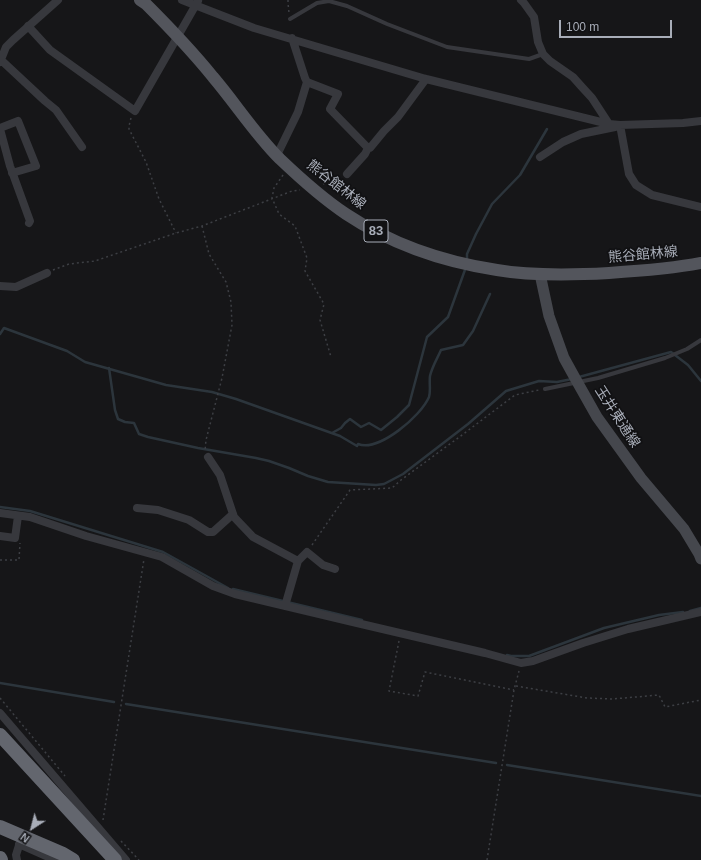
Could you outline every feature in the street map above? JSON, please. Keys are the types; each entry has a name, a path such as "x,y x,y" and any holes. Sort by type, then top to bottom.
{"highway":[{"path":"0,736 115,860"},
{"path":"0,827 20,840 63,854 73,860"}],"main road":[{"name":"熊谷館林線","path":"145,1 178,35 214,77 256,132 289,167 311,187 347,215 400,243 433,255 467,264 498,270 540,274 628,272 701,263"}],"street":[{"path":"58,0 13,40 3,45 0,61 56,110 82,147"},
{"path":"182,0 197,2 254,28 292,38 426,79 620,126"},
{"path":"521,0 534,17 538,42 543,54 581,86 592,98 610,124"},
{"path":"28,26 50,50 135,111 197,2"},
{"path":"277,155 298,112 307,82 292,38"},
{"path":"347,174 365,154 368,148 370,148 398,117 426,79"},
{"path":"307,82 338,94 330,109 368,148"},
{"path":"540,157 563,142 581,134 620,126 683,123 701,120"},
{"path":"12,173 36,166 18,121 0,128 12,173 30,221 29,223"},
{"path":"620,126 629,174 636,186 652,195 701,207"},
{"path":"0,286 16,287 47,273"},
{"name":"玉井東通線","path":"540,274 549,316 564,358 577,382 597,417 641,478 684,529 701,559"},
{"path":"208,457 220,475 234,517 253,537 298,561"},
{"path":"137,508 158,510 188,520 208,532 213,532 233,514"},
{"path":"0,513 30,517 86,536 162,557 213,586 235,594 286,603 400,634 485,653 521,663 628,629 701,612"},
{"path":"0,536 15,538 18,516"},
{"path":"286,603 298,561 307,552 323,565 335,570"},
{"path":"0,713 126,860"},
{"path":"17,860 16,855 20,840 55,860"}],"lane":[{"path":"290,19 317,3 329,1 348,6 388,24 447,47 529,59 543,54"},
{"path":"545,389 598,378 665,358 687,349 701,340"}],"path":[{"path":"135,111 128,126 129,129 146,162 159,199 176,233"},
{"path":"289,167 274,188 272,198 279,214 295,226 306,258 305,271 324,304 320,320 331,357"},
{"path":"47,273 69,264 95,261 176,233 202,226 272,198 292,191 311,187 347,174"},
{"path":"202,226 209,254 226,282 232,325 222,378 206,440 204,453 208,457"},
{"path":"307,552 350,490 392,488 515,395 545,389"},
{"path":"102,822 146,552"},
{"path":"400,634 389,691 418,696 425,672 514,690"},
{"path":"487,860 514,690 521,663"},
{"path":"516,686 587,698 612,699 659,695 665,707 701,700"},
{"path":"0,698 34,737 68,780"},
{"path":"118,838 140,860"}],"waterway":[{"path":"467,261 467,254 492,204 520,175 547,129"},
{"path":"332,433 341,428 350,419 361,427 369,423 381,430 409,405 427,337 448,317 466,267"},
{"path":"0,334 4,328 67,351 85,362 166,385 212,392 236,399 340,436 357,446 358,444 367,445 377,443 388,438 409,422 425,405 430,392 430,376 441,350 463,345 473,331 490,294"},
{"path":"579,377 671,352 688,365 701,381"},
{"path":"109,368 115,410 118,419 125,422 134,423 139,434 198,448 269,461 328,482 376,485 384,484 403,474 468,424 506,391 539,381 557,382 572,379"},
{"path":"0,507 30,511 163,552 228,588"},
{"path":"233,589 362,620"},
{"path":"690,611 701,608"},
{"path":"507,655 529,656 604,628 659,615 683,612"},
{"path":"0,683 114,702"},
{"path":"126,704 496,763"},
{"path":"507,765 701,796"}]}
